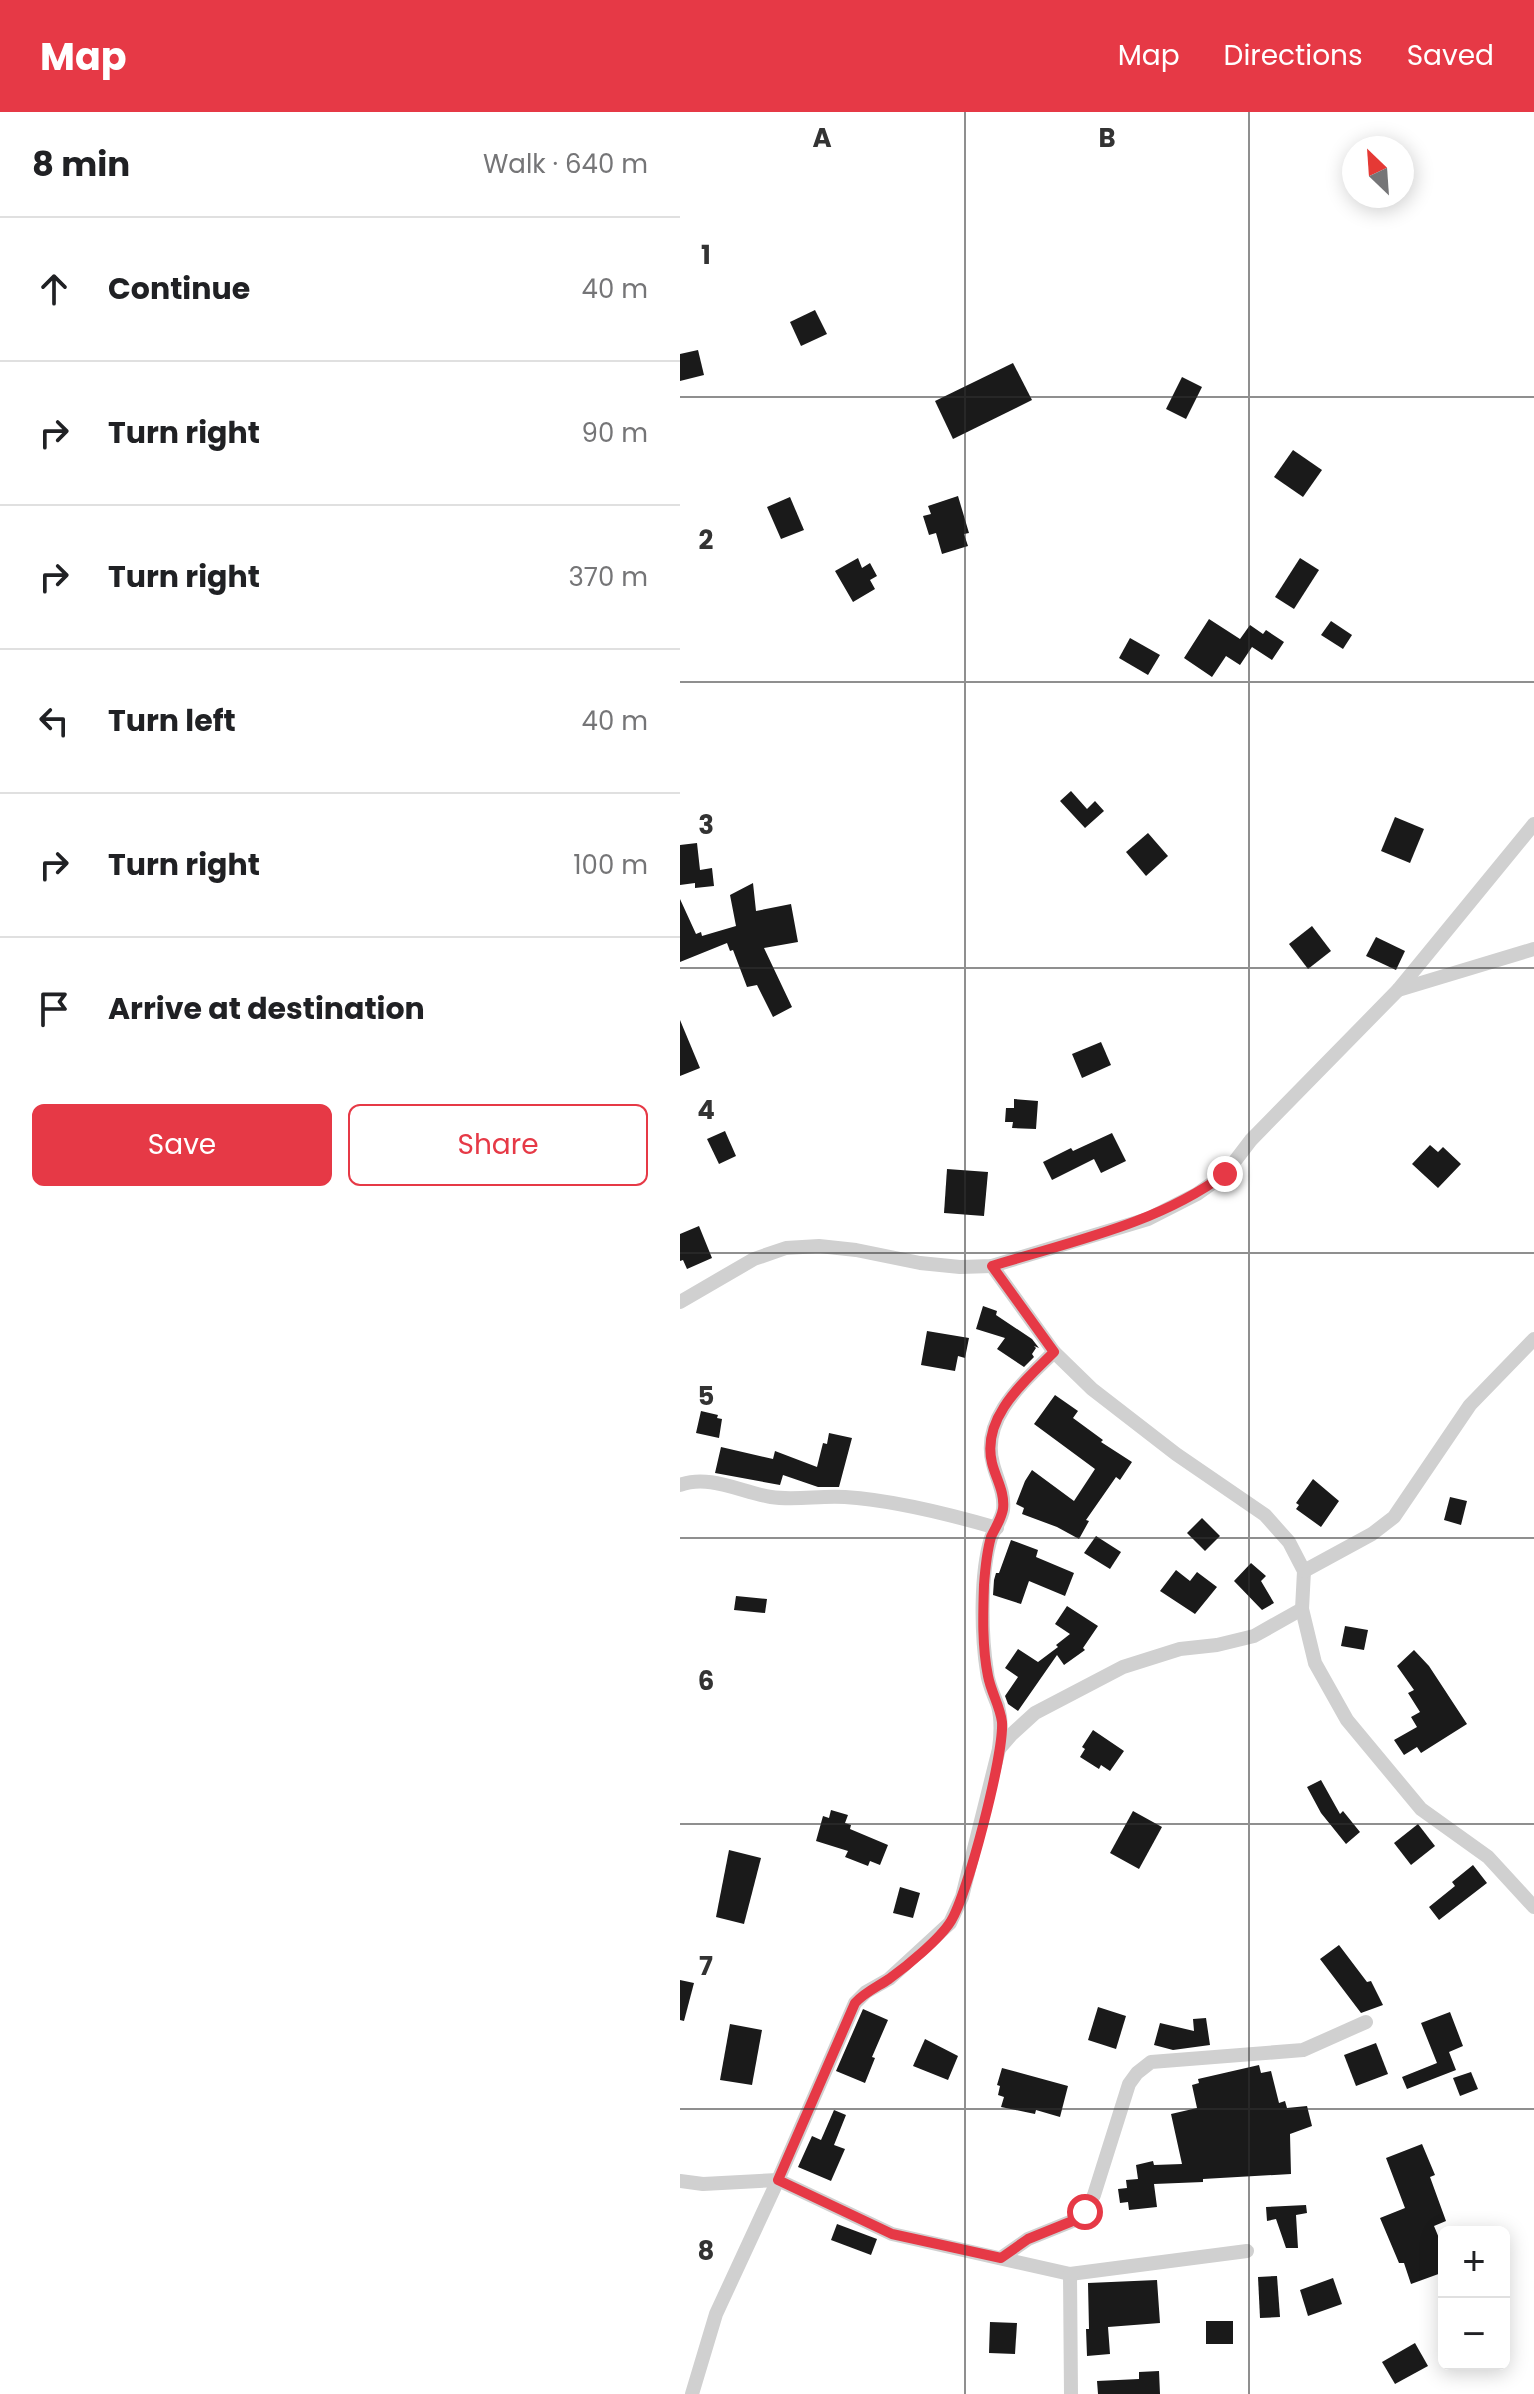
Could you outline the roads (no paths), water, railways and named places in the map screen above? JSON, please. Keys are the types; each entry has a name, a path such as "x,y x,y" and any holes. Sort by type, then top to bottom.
{"street":[{"path":"680,1302 754,1259 786,1248 819,1246 920,1263 992,1266 1148,1219 1197,1194 1225,1174 1251,1140 1398,990 1534,824"},
{"path":"1398,990 1534,949"},
{"path":"992,1266 1054,1352 1092,1389 1164,1445 1265,1515 1289,1542 1304,1571 1302,1609 1315,1663 1347,1720 1421,1809 1488,1857 1534,1907"},
{"path":"1304,1571 1372,1534 1394,1517 1470,1405 1534,1339"},
{"path":"692,2394 716,2314 855,2003 866,1992 889,1979 950,1923 962,1897 999,1749 1002,1722 987,1672 984,1629 984,1582 991,1537 1003,1511 1003,1493 991,1461 992,1431 1002,1411 1024,1382 1054,1352"},
{"path":"680,1485 689,1481 706,1481 773,1498 846,1497 955,1516 997,1528"},
{"path":"999,1749 1035,1713 1123,1667 1180,1649 1217,1645 1254,1636 1302,1609"},
{"path":"1001,2258 1028,2239 1075,2220 1085,2212 1094,2195 1129,2084 1151,2062 1303,2050 1366,2022"},
{"path":"680,2181 703,2184 778,2180 892,2234 1070,2274 1247,2251"},
{"path":"1070,2274 1071,2394"}]}
